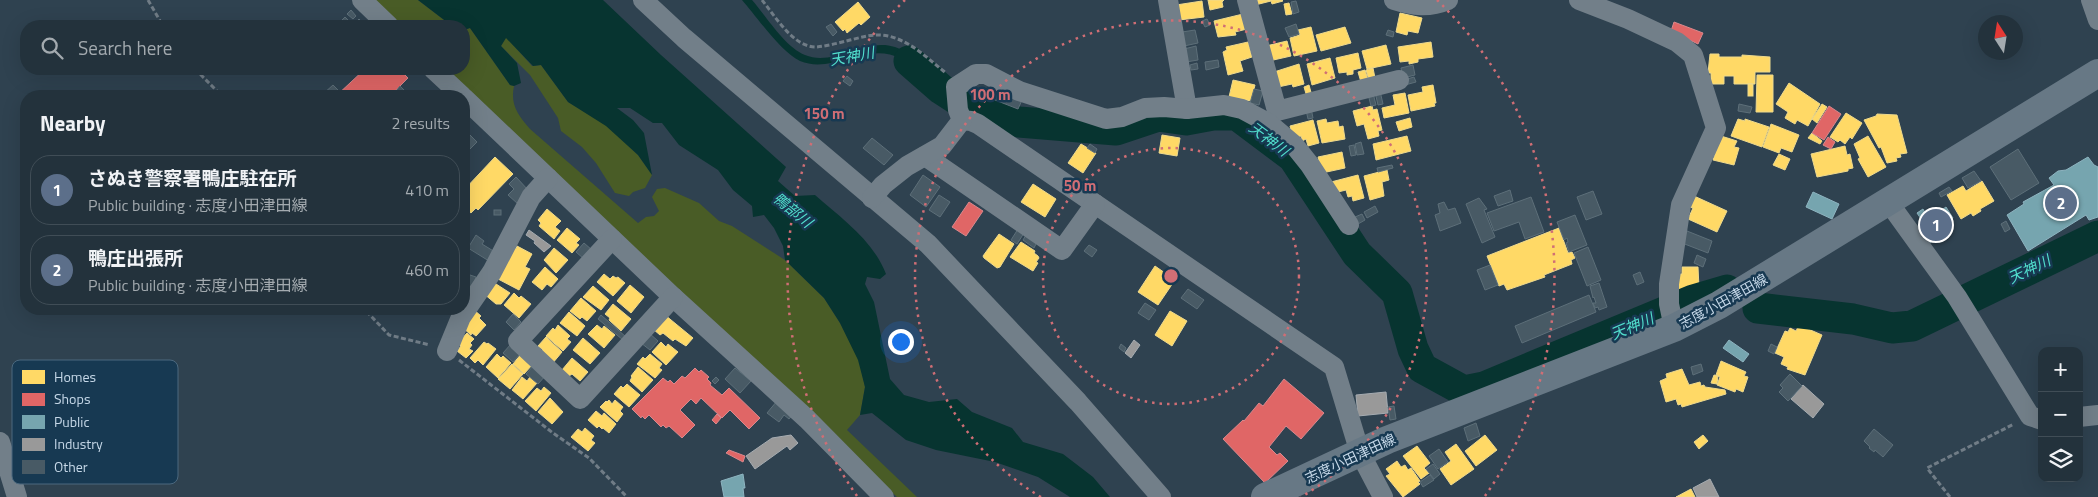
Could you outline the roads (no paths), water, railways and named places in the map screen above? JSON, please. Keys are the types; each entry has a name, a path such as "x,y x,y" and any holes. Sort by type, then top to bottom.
{"main road":[{"name":"志度小田津田線","path":"1265,497 1387,440 1671,316 1719,306 2098,73"}],"street":[{"path":"362,0 383,20"},
{"path":"643,0 684,38 928,244 1078,402 1162,497"},
{"path":"1168,0 1187,109"},
{"path":"1247,0 1273,117 1310,165 1349,225"},
{"path":"1394,0 1416,7 1448,0"},
{"path":"1579,0 1627,10 1677,42 1692,55 1716,128 1681,205 1669,284 1671,316"},
{"path":"2091,0 2098,20"},
{"path":"872,198 883,185 908,166 942,146 976,74 986,74 1019,92 1106,119 1122,118 1145,108 1187,109 1224,105 1273,117 1399,80"},
{"path":"439,75 456,90"},
{"path":"470,104 673,297 807,419 884,497"},
{"path":"958,110 1091,210 1334,367 1360,453 1383,497"},
{"path":"925,156 1062,250 1091,210"},
{"path":"470,304 492,272 531,197 548,178"},
{"path":"1889,203 1960,300 2036,418"},
{"path":"612,239 518,341 580,399 673,297"},
{"path":"448,351 462,315"},
{"path":"2083,417 2098,415"},
{"path":"0,442 12,481"},
{"path":"13,484 17,497"}],"water":[{"name":"鴨部川","path":"418,0 603,0 661,55 786,167 778,181 795,196 815,195 865,240 886,274 880,279 867,277 865,284 874,302 890,379 904,395 929,402 957,399 972,412 1012,428 1023,442 1063,454 1093,477 1110,497 1070,497 1038,477 995,462 936,450 906,440 872,413 860,415 865,387 858,360 840,323 824,298 785,260 783,246 774,228 764,215 753,217 752,206 733,190 718,170 679,145 662,123 653,123 630,108 617,108 633,120 644,133 652,175 638,155 606,126 568,102 541,65 533,66 506,38 501,46 517,63 521,83 514,86 510,85 470,28 470,20 444,20"},
{"path":"742,0 752,0 776,31 790,45 805,55 816,58 838,55 872,46 884,45 895,47 915,58 945,82 939,91 906,62 889,54 863,55 825,64 812,64 800,61 777,42"}],"waterway":[{"name":"天神川","path":"909,61 941,89 975,111 1019,122 1116,130 1158,116 1186,120 1213,115 1237,115 1293,157 1357,254 1397,293 1413,349 1422,368 1464,391 1484,387 1693,300 1727,290"},
{"name":"天神川","path":"1758,308 1853,319 1892,328 1912,326 2098,236"}],"place":[{"name":"鴨庄出張所","path":"2061,203"},
{"name":"さぬき警察署鴨庄駐在所","path":"1936,225"}]}
